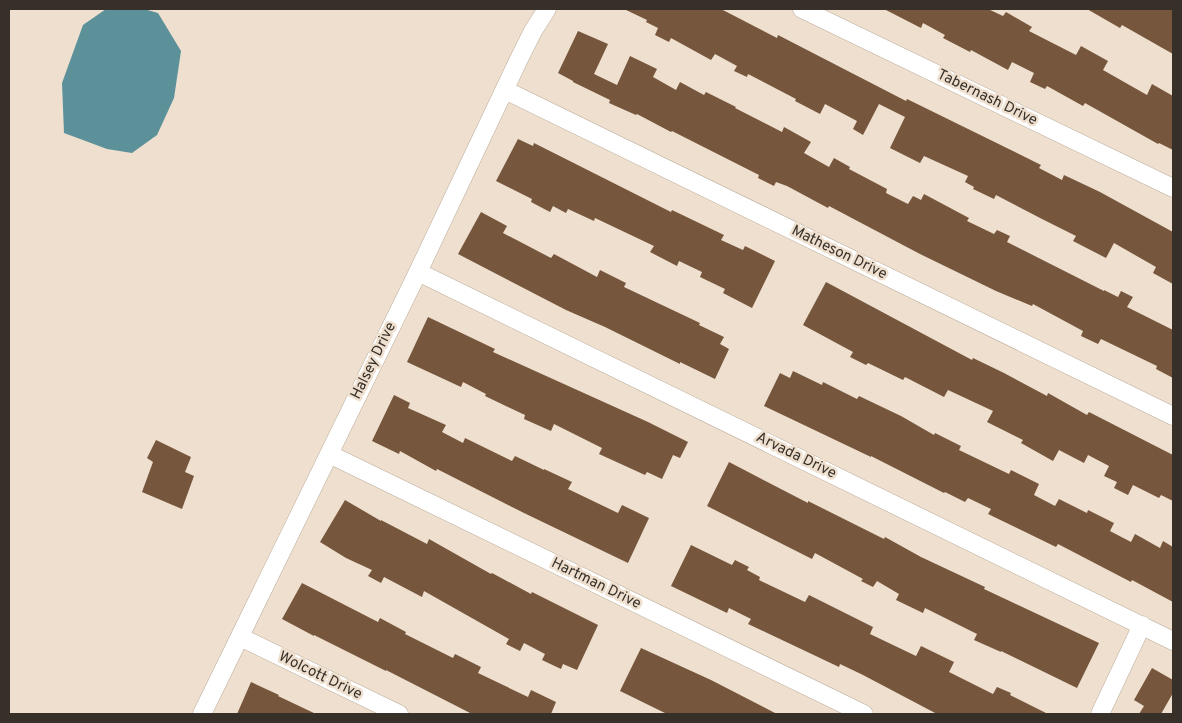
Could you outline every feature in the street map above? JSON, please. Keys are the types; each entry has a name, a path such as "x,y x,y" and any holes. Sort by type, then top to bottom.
{"street":[{"name":"Halsey Drive","path":"202,714 505,90 547,9"},
{"name":"Tabernash Drive","path":"802,9 1173,188"},
{"name":"Matheson Drive","path":"505,90 1173,416"},
{"name":"Arvada Drive","path":"418,272 1173,641"},
{"name":"Hartman Drive","path":"329,454 864,714"},
{"path":"1100,714 1142,625"},
{"name":"Wolcott Drive","path":"240,637 399,714"}],"water":[{"path":"106,9 144,9 158,13 181,51 174,98 157,135 132,153 107,149 64,133 62,83 83,25"}],"building":[{"path":"624,9 721,9 777,38 778,35 906,101 907,99 1041,165 1039,168 1062,180 1064,175 1100,192 1173,232 1173,284 1153,273 1156,267 1114,243 1106,258 1073,241 1076,236 996,195 994,199 973,189 974,187 965,182 968,176 924,156 920,163 890,148 905,117 879,104 863,135 853,129 857,121 825,104 820,114 748,74 747,77 734,71 737,66 715,54 711,60 671,38 669,42 655,35 658,28 646,22 647,20"},
{"path":"884,9 988,9 1003,16 1006,12 1032,27 1029,31 1076,55 1081,46 1108,61 1103,70 1147,95 1152,84 1173,96 1173,150 1158,144 1085,103 1083,106 1047,86 1045,89 1030,82 1034,73 1012,62 1008,70 971,50 970,52 943,38 945,35 923,23 921,28"},
{"path":"1087,9 1173,9 1173,54 1122,25 1120,28"},
{"path":"578,31 608,44 594,74 617,85 630,56 657,69 653,77 676,90 680,82 704,95 706,92 782,132 784,127 811,142 804,153 829,167 834,158 850,167 849,169 887,189 886,193 908,204 913,196 921,200 924,194 969,218 967,221 994,234 997,230 1010,236 1007,242 1104,291 1118,297 1121,291 1133,297 1127,307 1173,330 1173,378 1156,369 1157,366 1101,339 1098,344 1081,336 1083,331 1033,304 1032,306 996,291 787,186 776,182 774,186 758,178 759,175 672,131 609,103 610,100 558,73"},
{"path":"518,139 533,146 534,143 671,212 672,210 724,235 721,240 743,250 745,246 775,261 752,308 723,293 725,289 700,277 702,272 679,261 677,266 650,252 654,246 595,218 594,221 568,209 566,213 553,206 550,212 531,202 532,199 496,181"},
{"path":"481,212 507,226 503,233 551,258 554,254 597,277 600,270 626,283 624,287 700,323 699,325 724,337 720,344 729,349 715,379 566,310 458,254"},
{"path":"826,282 972,360 973,358 1047,396 1048,393 1087,415 1089,412 1173,455 1173,501 1161,495 1159,498 1133,485 1128,495 1114,488 1117,482 1104,476 1109,466 1088,455 1084,463 1059,450 1053,461 1021,443 1023,440 987,422 993,411 948,390 944,397 905,377 903,380 868,363 866,365 850,357 853,352 803,325"},
{"path":"428,317 495,349 493,352 688,442 680,458 673,455 662,479 647,472 645,475 599,454 602,448 554,424 551,431 524,419 525,415 485,396 486,394 463,382 461,387 407,362"},
{"path":"793,371 822,385 823,382 857,399 859,396 901,416 934,435 935,433 961,446 959,450 1009,474 1011,470 1039,484 1034,495 1055,506 1059,499 1087,513 1088,510 1114,523 1110,531 1131,542 1135,534 1160,548 1163,541 1173,547 1173,602 1058,544 1056,547 988,514 991,509 968,498 965,502 944,493 871,456 764,406 780,373 790,378"},
{"path":"394,395 410,403 408,408 446,425 442,432 463,443 465,438 512,461 515,456 572,482 568,489 618,513 622,505 649,518 628,563 437,469 436,471 400,451 399,454 372,441"},
{"path":"156,440 191,457 185,472 194,476 182,509 142,492 153,462 147,458"},
{"path":"729,462 808,503 808,501 884,539 885,537 921,557 985,587 984,589 1099,643 1077,688 974,640 977,634 925,608 923,613 896,600 899,594 877,581 873,587 861,581 863,579 815,553 812,559 707,506"},
{"path":"345,500 427,544 429,539 491,574 598,625 577,670 563,664 561,669 542,660 545,654 524,643 520,651 506,644 509,639 424,591 422,597 384,577 381,583 368,576 372,570 346,558 320,542"},
{"path":"691,545 732,565 735,560 749,567 747,570 760,577 759,580 805,602 809,595 873,627 870,634 916,656 921,646 954,662 949,672 993,694 997,687 1048,714 937,714 840,664 839,667 748,624 751,619 729,608 727,613 671,586"},
{"path":"302,583 378,622 380,618 406,632 405,634 453,658 455,654 481,667 478,673 528,697 531,690 556,702 551,714 472,714 314,636 282,619"},
{"path":"641,648 711,680 777,714 667,714 620,691"},
{"path":"1152,668 1173,680 1173,693 1161,714 1139,714 1144,706 1134,700"},
{"path":"251,682 279,695 316,714 237,714"}]}
